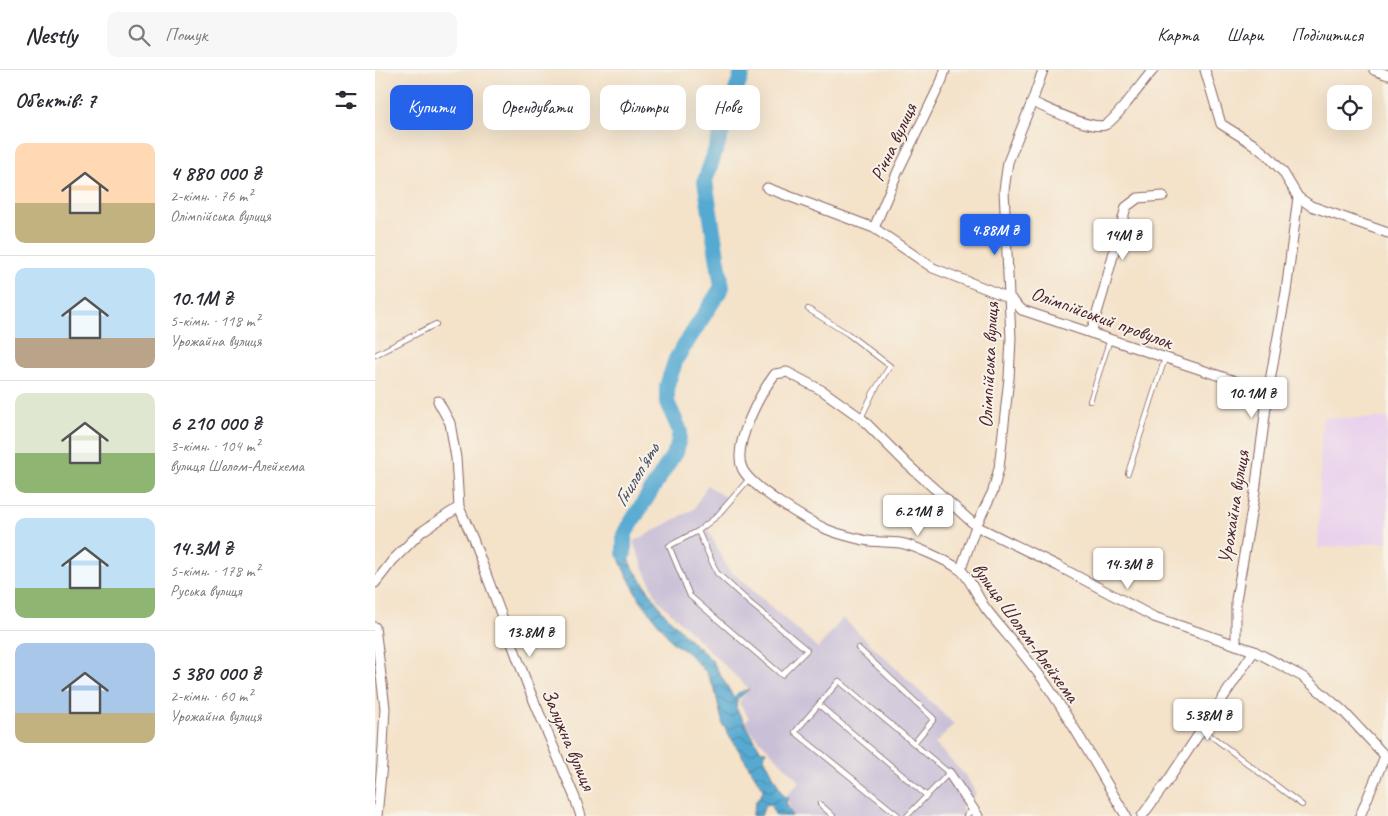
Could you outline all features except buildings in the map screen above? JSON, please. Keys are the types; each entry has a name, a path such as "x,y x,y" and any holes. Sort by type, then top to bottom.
{"street":[{"name":"Річна вулиця","path":"874,228 945,70"},
{"name":"Олімпійська вулиця","path":"961,569 976,526 993,491 999,468 1009,378 1011,338 1004,190 1008,162 1043,70"},
{"path":"1032,102 1081,122 1095,126 1104,125 1117,113 1153,70"},
{"path":"1205,70 1221,124 1268,156 1283,172 1298,197 1311,206 1388,233"},
{"path":"1374,70 1388,75"},
{"name":"Олімпійський провулок","path":"767,188 874,228 933,268 1010,298 1022,310 1267,392"},
{"path":"1091,333 1126,207 1138,198 1163,196"},
{"name":"Урожайна вулиця","path":"1236,644 1236,600 1255,492 1267,392 1286,292 1298,197"},
{"path":"749,479 741,466 739,455 746,430 766,386 775,374 787,372 823,391 861,418 908,465 976,526 1058,566 1154,617 1254,651 1303,678 1343,712 1387,757 1360,816"},
{"path":"375,583 393,560 421,532 459,507 456,458 451,423 438,401"},
{"name":"вулиця Шолом-Алейхема","path":"749,479 787,507 827,530 864,541 902,544 961,569 985,608 1049,688 1123,815"},
{"name":"Залужна вулиця","path":"459,507 473,539 529,689 581,816"},
{"path":"375,627 385,708 377,816"},
{"path":"1142,816 1167,782 1254,651"},
{"path":"949,773 976,813"}],"lane":[{"path":"808,309 848,334 890,366 873,393 861,418"},
{"path":"375,355 436,324"},
{"path":"1090,401 1110,339"},
{"path":"1129,473 1165,358"},
{"path":"698,530 717,573 807,650 782,675 690,596 669,546 716,518 749,479"},
{"path":"858,648 935,719 914,743"},
{"path":"899,816 795,732 839,681 949,773 907,816"},
{"path":"819,705 927,796"},
{"path":"1202,729 1302,805"},
{"path":"820,804 833,816"},
{"path":"966,816 976,813"}],"shaded area":[{"path":"1322,418 1388,418 1388,542 1318,548"},
{"path":"707,485 730,501 708,530 728,569 818,648 843,618 954,724 935,744 966,776 976,794 961,807 967,816 792,816 787,795 800,782 744,724 749,718 739,703 749,689 657,599 633,542 694,509"}],"water":[{"path":"626,531 627,556 631,565 664,613 711,659 734,698 738,693 749,689 737,700 736,708 761,751 766,751 764,757 783,796 789,798 786,802 792,816 776,816 770,804 765,805 761,816 752,816 756,801 762,794 763,789 723,725 715,690 706,672 688,653 673,643 639,598 624,570 620,561 620,549 621,540"}],"waterway":[{"name":"Гнилоп'ять","path":"624,553 626,531 677,449 680,431 667,402 667,386 676,359 722,287 705,181 743,70"}]}
